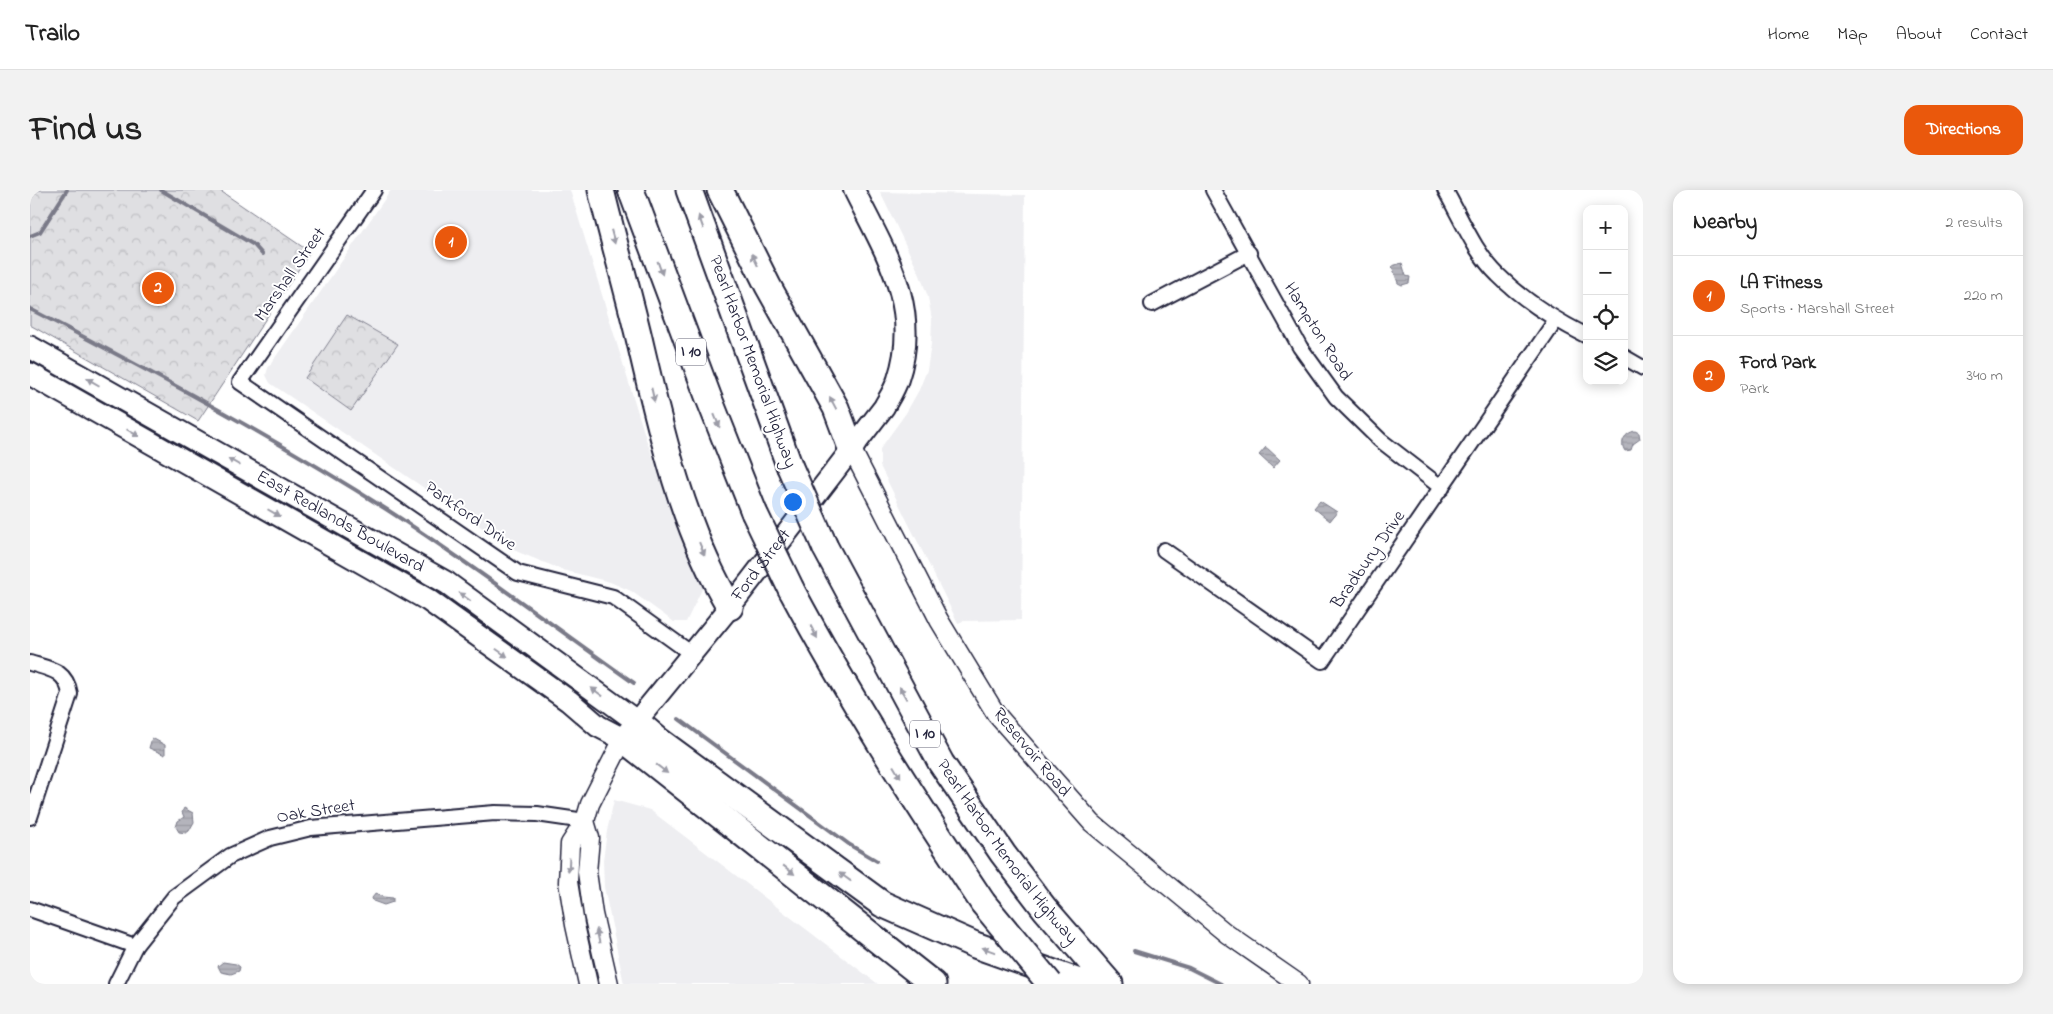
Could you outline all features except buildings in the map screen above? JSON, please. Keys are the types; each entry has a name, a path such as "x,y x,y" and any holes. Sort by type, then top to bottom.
{"highway":[{"path":"601,190 664,442 687,512 718,588 730,607"},
{"name":"I 10","path":"631,190 708,396 754,512 829,660 901,779 983,903 1050,984"},
{"name":"Pearl Harbor Memorial Highway","path":"689,190 790,465 825,548 941,763 1003,854 1045,909 1110,984"},
{"path":"720,190 768,286 836,408 851,448"},
{"path":"629,730 933,984"},
{"path":"629,730 658,740 882,904 975,945 1085,984"}],"main road":[{"name":"Ford Street","path":"629,730 730,607 884,406 898,381 906,351 906,321 900,287 854,190"},
{"name":"East Redlands Boulevard","path":"30,346 447,584 629,730"},
{"name":"East Redlands Boulevard","path":"30,374 428,600 569,701 598,726 629,730"}],"street":[{"name":"Marshall Street","path":"240,382 374,190"},
{"name":"Hampton Road","path":"1214,190 1300,347 1336,397 1380,440 1442,488"},
{"path":"1445,190 1477,248 1497,274 1556,320 1583,334"},
{"path":"1152,304 1249,253"},
{"name":"Bradbury Drive","path":"1164,550 1322,662 1556,320"},
{"path":"1628,359 1643,368"},
{"name":"Parkford Drive","path":"240,382 518,573 614,597 692,654"},
{"name":"Reservoir Road","path":"851,448 939,620 996,714 1092,823 1227,934 1299,984"},
{"path":"30,663 57,672 68,682 70,694 30,817"},
{"name":"Ford Street","path":"588,984 568,882 570,844 585,821 593,796 629,730"},
{"name":"Oak Street","path":"116,984 134,946 174,897 230,856 270,838 311,828 495,813 537,814 585,821"},
{"name":"Ford Street","path":"585,821 590,838 587,872 593,914 608,984"},
{"path":"30,909 134,946"}],"shaded area":[{"path":"391,190 570,190 646,439 703,587 686,622 674,622 631,591 610,582 563,570 518,552 270,383 266,375 268,368"},
{"path":"880,192 1025,195 1021,620 963,621 958,623 880,466 880,449 906,413 919,390 927,370 932,320 928,297 920,275"},
{"path":"1402,263 1406,276 1410,277 1409,283 1402,285 1398,283 1392,266"},
{"path":"1635,431 1639,433 1640,439 1633,444 1631,450 1625,451 1623,448 1624,438"},
{"path":"1266,447 1280,460 1273,468 1259,455"},
{"path":"1320,501 1337,512 1330,521 1314,508"},
{"path":"152,738 165,745 165,755 149,748"},
{"path":"614,800 650,810 878,984 624,984 604,887 603,860"},
{"path":"184,808 193,813 194,822 186,833 179,832 176,827 178,821 184,817 182,812"},
{"path":"376,893 383,897 393,898 393,902 384,905 373,901 372,898"},
{"path":"223,962 236,964 240,967 239,971 231,974 221,972 218,966"}],"green space":[{"path":"30,190 219,190 310,252 198,421 30,325"},
{"path":"347,315 398,344 351,411 305,378"}],"waterway":[{"path":"30,236 40,232 67,190"},
{"path":"161,190 254,245 262,254"},
{"path":"30,309 212,406 301,457 389,511 513,596 634,683"},
{"path":"679,719 850,845 877,861"},
{"path":"1134,951 1189,968 1221,984"}],"place":[{"name":"LA Fitness","path":"451,242"},
{"name":"Ford Park","path":"158,288"}]}
